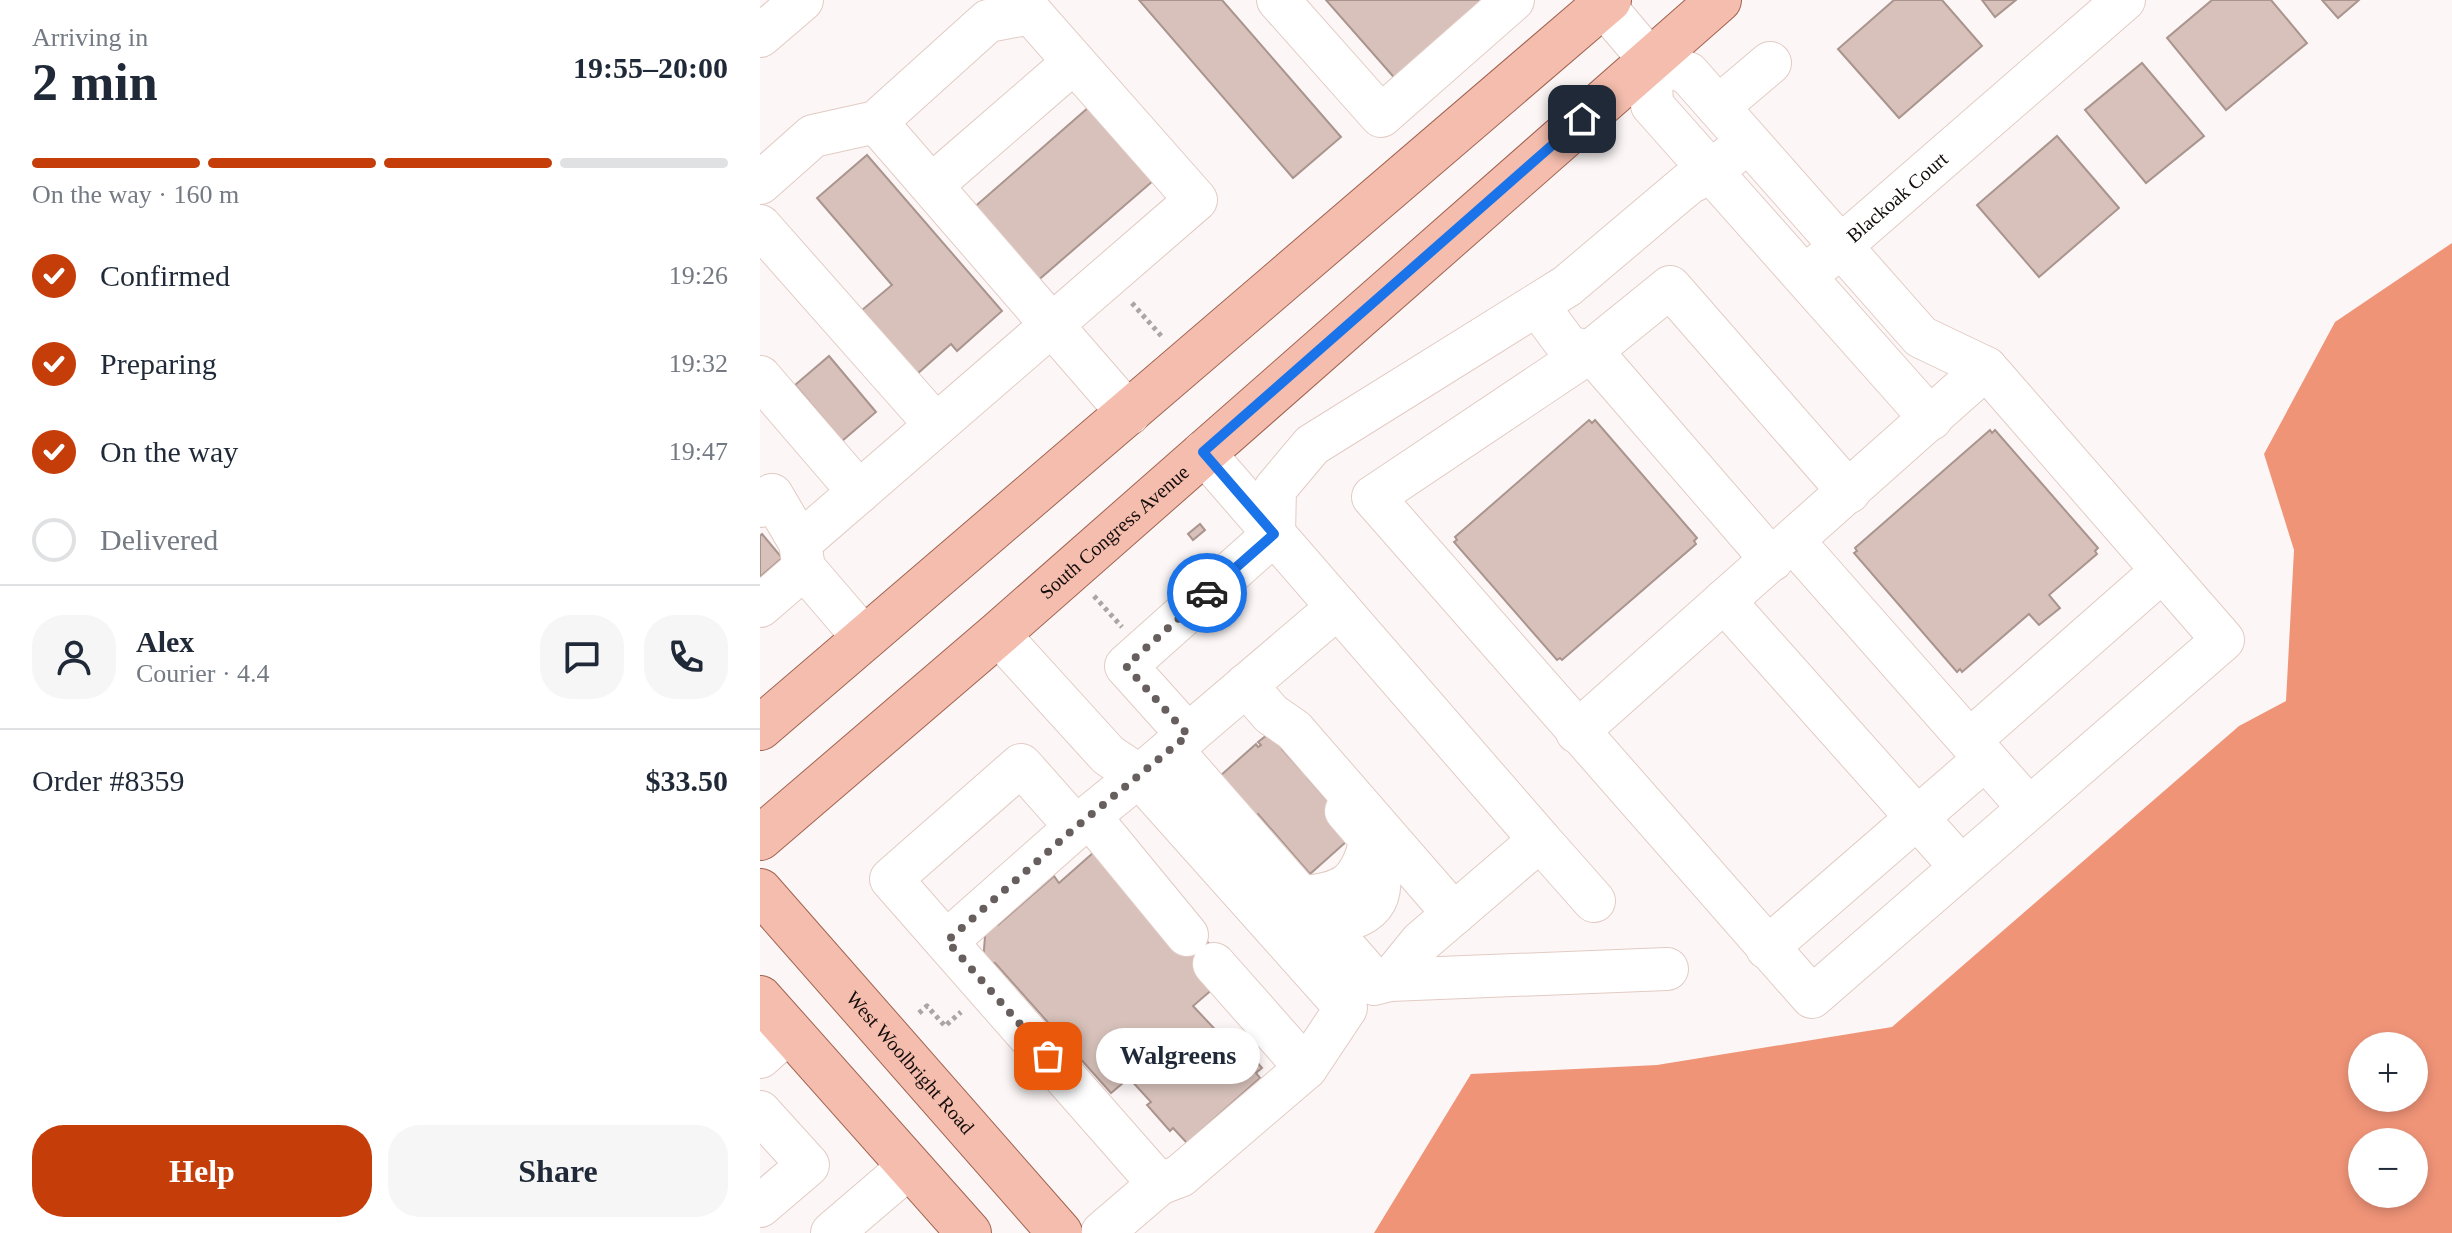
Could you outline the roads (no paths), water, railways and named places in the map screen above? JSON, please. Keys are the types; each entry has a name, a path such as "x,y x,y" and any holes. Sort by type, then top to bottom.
{"main road":[{"name":"South Congress Avenue","path":"760,838 998,634 1719,0"},
{"path":"760,728 1129,414 1604,2"},
{"name":"West Woolbright Road","path":"760,891 1060,1233"},
{"path":"760,998 774,1044 909,1167 969,1233"}],"street":[{"path":"760,36 802,0"},
{"path":"1278,0 1381,116 1513,0"},
{"name":"Blackoak Court","path":"1650,60 1688,73 1840,247 2124,0"},
{"path":"1604,2 1650,60 1652,105 1931,419"},
{"path":"760,183 813,136 876,122 988,21 1031,13 1196,200 859,492 760,606"},
{"path":"932,185 1074,62"},
{"path":"1718,107 1770,63"},
{"path":"876,122 1129,414"},
{"path":"1371,990 1313,910 1180,742 1126,666 1274,534 1275,489 1312,445 1552,296 1689,183 1711,172 1747,142"},
{"path":"760,226 936,425"},
{"path":"1805,277 1840,247 1921,337 1986,368 2223,640 1812,997 1373,497 1591,351 1670,287 1849,492"},
{"path":"1552,296 1569,348 1591,351 1978,749 2028,807"},
{"path":"1577,732 1986,368"},
{"path":"760,377 859,492"},
{"path":"1203,452 1594,901"},
{"path":"763,498 865,639"},
{"path":"1767,948 1917,817 1978,749 2162,571"},
{"path":"1724,601 1961,867"},
{"path":"947,941 1180,742 1259,700 1338,607"},
{"path":"998,634 1108,755 1139,776 1371,990 1667,969"},
{"path":"1259,700 1285,740 1371,840 1365,865 1349,884 1313,910"},
{"path":"1259,700 1294,730 1454,914"},
{"path":"1159,1184 891,879 1021,765 1083,822 1306,1068"},
{"path":"1102,1233 1159,1184 1180,1176 1306,1068 1371,990 1421,942 1540,840"},
{"path":"760,1112 808,1165 760,1206"},
{"path":"832,1233 909,1167"}],"place":[{"name":"Walgreens","path":"1048,1056"}]}
